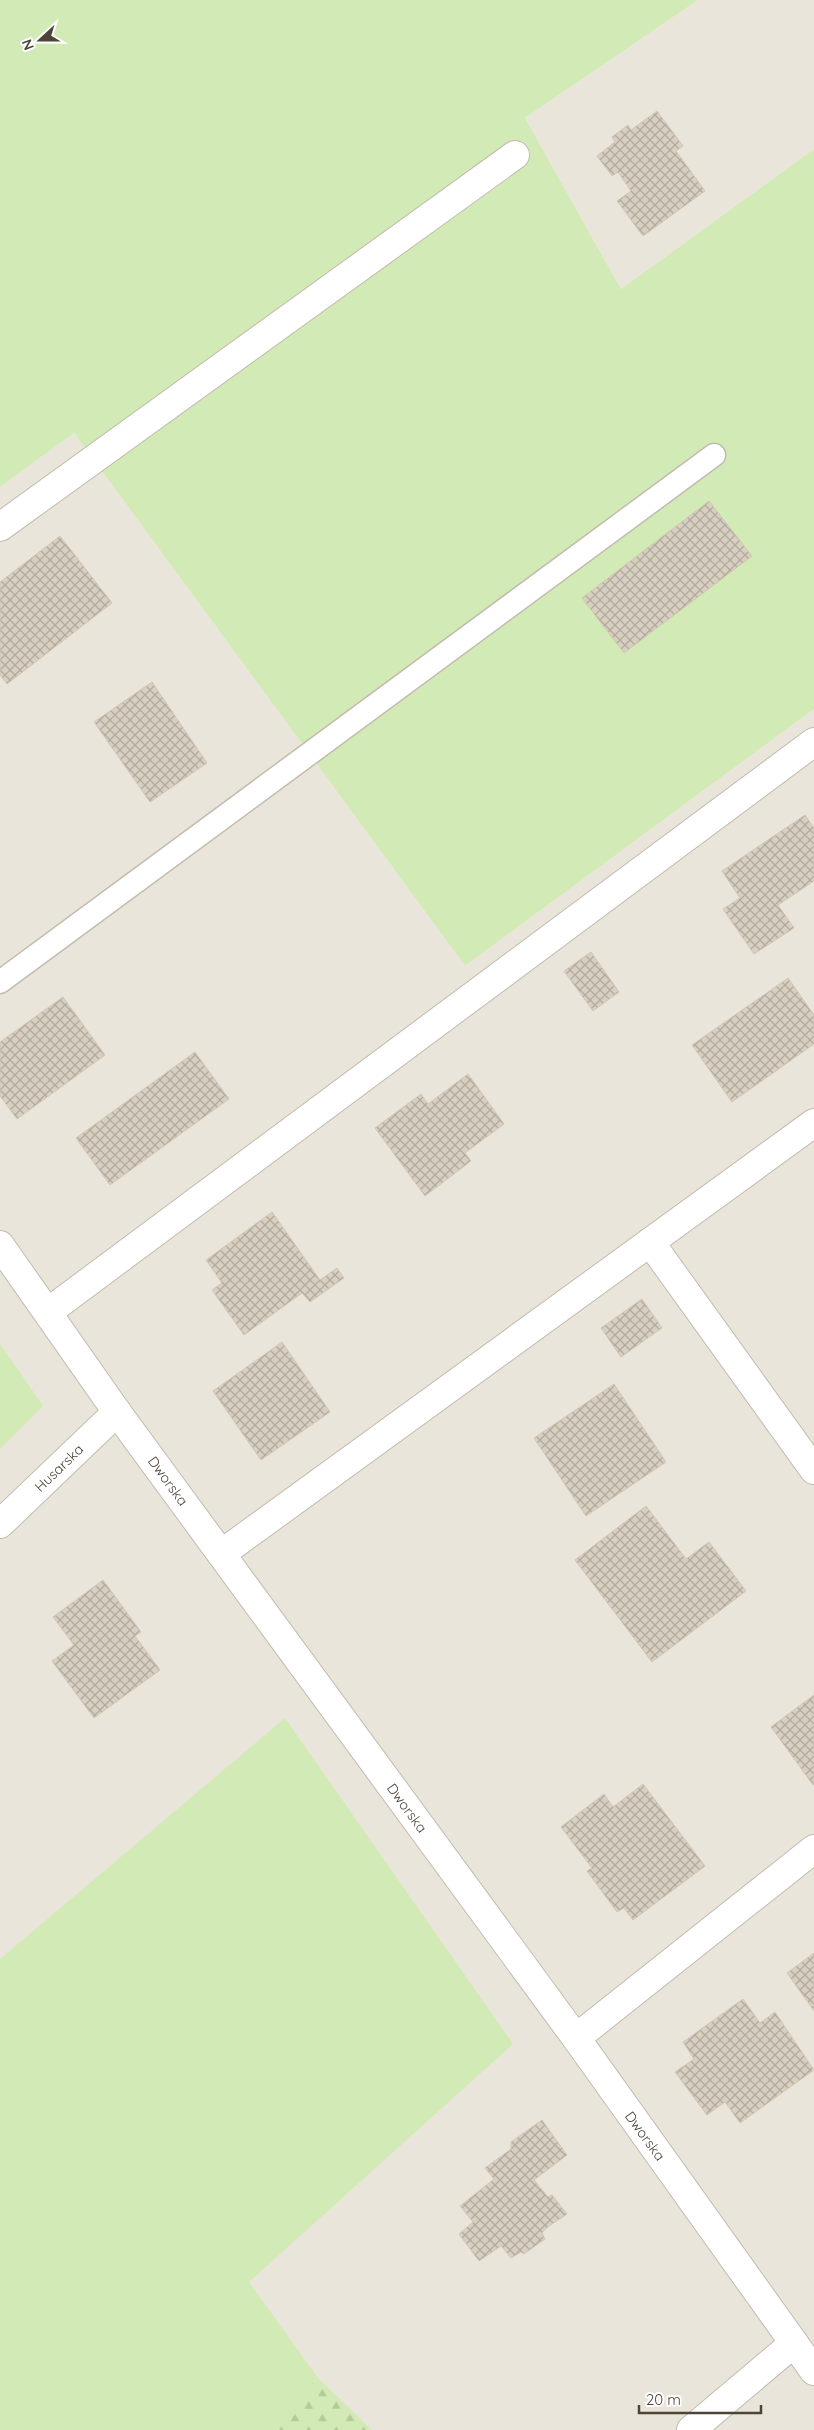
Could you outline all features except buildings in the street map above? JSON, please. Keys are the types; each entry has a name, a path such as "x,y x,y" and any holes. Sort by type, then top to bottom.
{"street":[{"path":"0,527 516,155"},
{"path":"48,1312 814,742"},
{"path":"222,1554 814,1123"},
{"path":"650,1242 814,1470"},
{"name":"Dworska","path":"0,1246 117,1412 576,2038 814,2371"},
{"name":"Husarska","path":"0,1524 117,1412"},
{"path":"576,2038 814,1849"},
{"path":"690,2430 794,2343"}],"lane":[{"path":"0,982 714,455"}],"shaded area":[{"path":"698,0 814,0 814,149 621,289 525,118"},
{"path":"74,433 465,966 814,709 814,2430 0,2430 0,487"}],"green space":[{"path":"0,0 698,0 525,118 621,289 814,149 814,709 465,966 74,433 0,487"},
{"path":"0,1344 43,1406 0,1449"},
{"path":"285,1718 513,2044 249,2282 318,2378 263,2430 0,2430 0,1959"},
{"path":"318,2378 372,2430 263,2430"}]}
